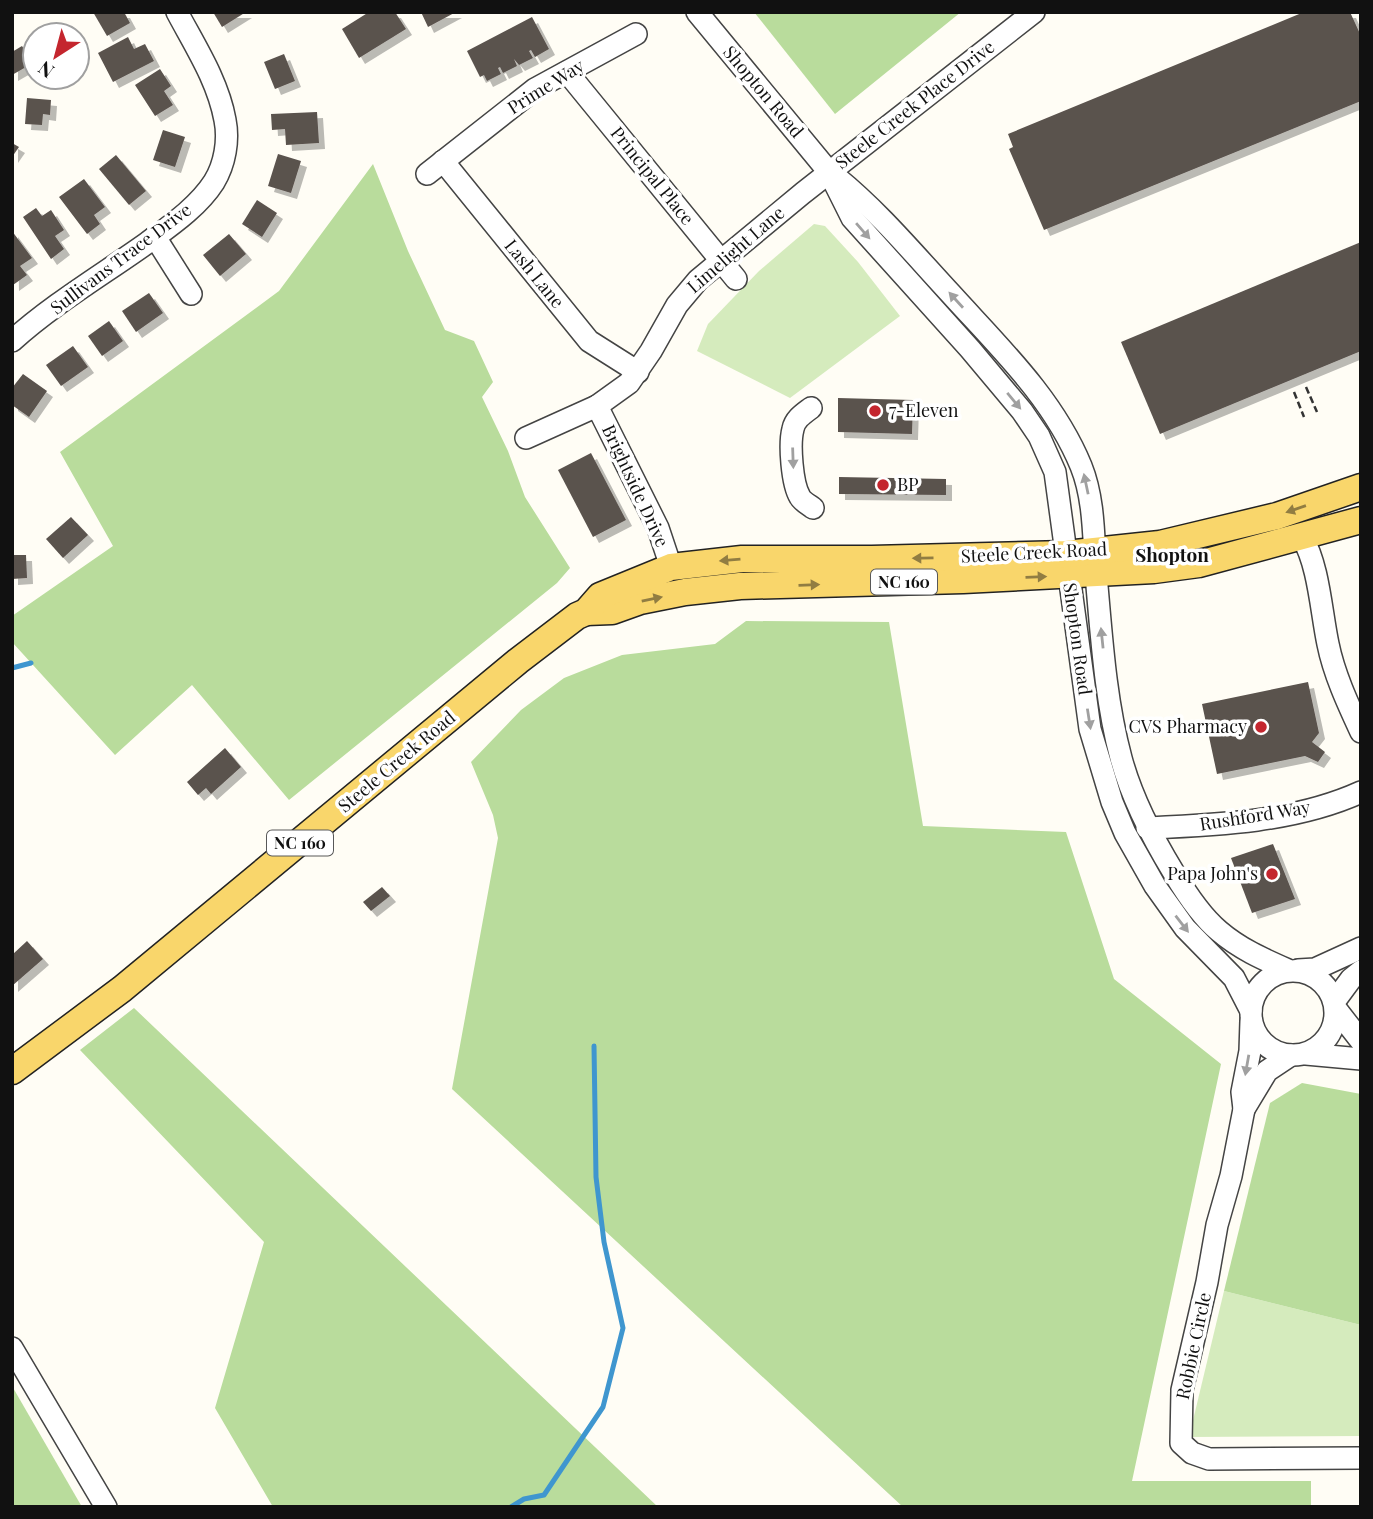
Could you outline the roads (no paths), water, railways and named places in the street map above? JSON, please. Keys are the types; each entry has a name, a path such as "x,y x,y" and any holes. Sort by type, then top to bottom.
{"main road":[{"name":"Steele Creek Road","path":"1096,563 1160,544 1238,527 1361,487"},
{"name":"Steele Creek Road","path":"12,1071 122,989 518,661 586,612 612,611 640,601 685,592 740,586 1096,563 1199,564 1361,520"},
{"name":"Steele Creek Road","path":"586,612 600,596 671,567 742,559 872,559 1067,565"}],"street":[{"name":"Sullivans Trace Drive","path":"12,341 155,237 204,196 216,180 226,145 226,121 212,80 177,12"},
{"name":"Shopton Road","path":"697,12 829,172 868,203 1016,366 1047,404 1067,435 1082,469 1090,506 1112,717 1121,759 1147,828 1182,886 1217,930 1247,952 1293,970"},
{"name":"Steele Creek Place Drive","path":"829,172 1034,12"},
{"name":"Prime Way","path":"435,168 517,102 636,34"},
{"name":"Principal Place","path":"567,72 736,279"},
{"name":"Lash Lane","path":"435,168 589,341 638,372"},
{"name":"Shopton Road","path":"829,172 852,218 971,349 1039,436 1055,472 1090,729 1098,763 1121,822 1154,886 1185,928 1232,976 1251,1016"},
{"name":"Limelight Lane","path":"526,438 597,406 629,383 685,294 829,172"},
{"path":"155,237 191,294"},
{"name":"Brightside Drive","path":"597,406 658,528 671,567"},
{"path":"811,408 801,415 793,427 792,437 793,476 800,499 813,508"},
{"path":"1302,537 1317,583 1329,648 1361,732"},
{"name":"Rushford Way","path":"1147,828 1206,826 1274,817 1341,801 1361,793"},
{"path":"1361,948 1315,969 1272,974 1262,982 1254,995 1251,1016 1257,1035 1267,1046 1298,1054 1361,1059"},
{"path":"1293,970 1318,979 1328,989 1335,1005 1361,1041"},
{"path":"1298,1054 1318,1048 1326,1039 1332,1028 1335,1005 1351,979 1361,971"},
{"name":"Robbie Circle","path":"1251,1016 1250,1051 1242,1092 1244,1109 1182,1390 1181,1443 1192,1453 1209,1459 1361,1458"},
{"name":"Robbie Circle","path":"1244,1109 1267,1071 1298,1054"},
{"path":"12,1348 106,1507"}],"waterway":[{"path":"12,668 31,663"},
{"path":"511,1507 524,1499 544,1495 603,1407 623,1328 604,1242 596,1177 594,1046"}],"place":[{"name":"7-Eleven","path":"875,411"},
{"name":"BP","path":"883,485"},
{"name":"CVS Pharmacy","path":"1261,727"},
{"name":"Papa John's","path":"1272,874"}],"district":[{"name":"Shopton","path":"1172,555"}]}
